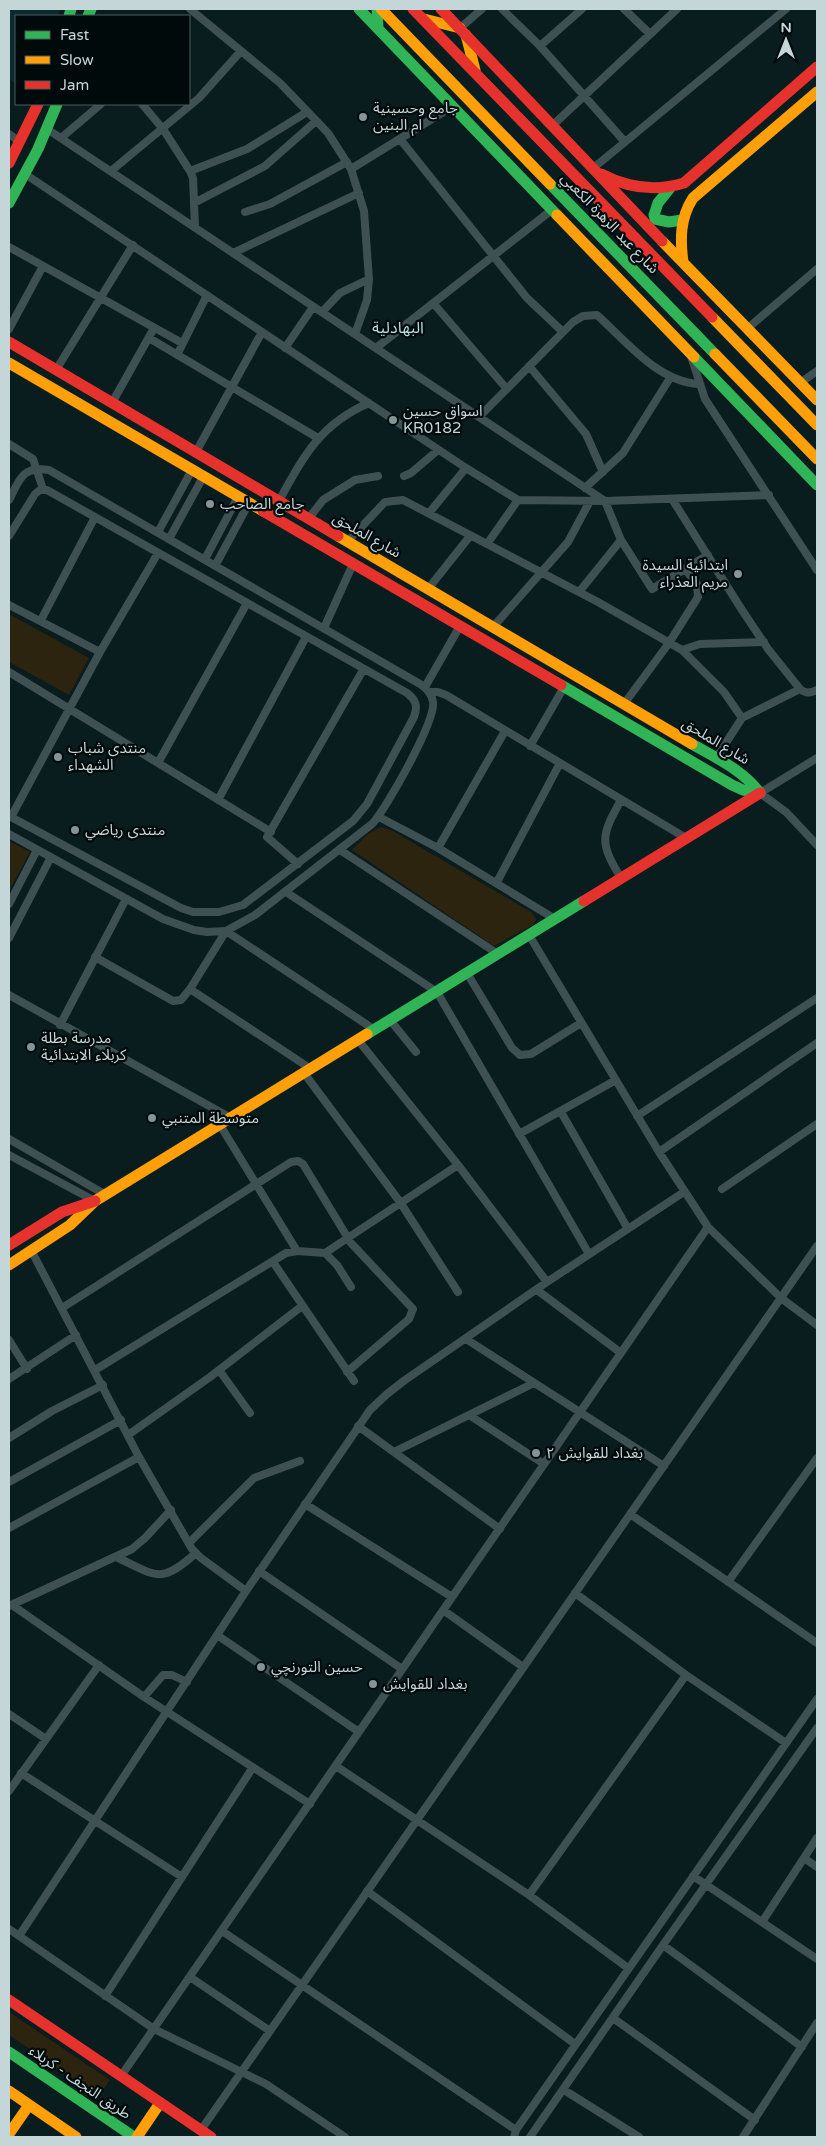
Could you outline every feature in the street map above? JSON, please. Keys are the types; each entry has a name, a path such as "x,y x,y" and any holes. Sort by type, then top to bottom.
{"main road":[{"path":"359,9 817,485"},
{"path":"377,9 378,28"},
{"name":"شارع عبد الزهرة الكعبي","path":"381,9 817,459"},
{"name":"شارع عبد الزهرة الكعبي","path":"413,9 475,70 817,425"},
{"path":"441,9 553,125 592,169 817,400"},
{"path":"423,19 463,32"},
{"path":"463,32 475,70"},
{"path":"592,169 625,185 636,187 670,188 684,183 817,67"},
{"path":"683,262 681,243 682,220 685,210 698,193 817,92"},
{"path":"9,163 38,105"},
{"path":"9,203 47,129 57,105"},
{"path":"670,188 654,208 653,215 656,220 663,224 682,220"},
{"name":"شارع الملحق","path":"9,342 716,758 747,777 760,793"},
{"name":"شارع الملحق","path":"9,363 737,788 760,793"},
{"path":"291,528 304,516"},
{"path":"313,540 314,531 321,525"},
{"path":"9,1245 62,1212 95,1201 106,1195 760,793"},
{"path":"9,1265 70,1225 95,1201"},
{"path":"9,2000 211,2137"},
{"name":"طريق النجف - كربلاء","path":"9,2052 135,2137"},
{"path":"9,2091 76,2137"},
{"path":"135,2137 160,2103"},
{"path":"9,2134 29,2105"}],"street":[{"path":"190,9 280,83 328,133 349,165 364,210 369,279 367,300 356,334"},
{"path":"463,32 482,9"},
{"path":"502,9 540,46 625,142"},
{"path":"540,46 582,9"},
{"path":"624,9 650,34"},
{"path":"553,125 677,9"},
{"path":"592,169 786,9"},
{"path":"111,171 199,98 241,51"},
{"path":"61,138 101,105"},
{"path":"143,105 163,129 193,178 195,227"},
{"path":"245,212 270,204 349,165 454,106"},
{"path":"190,171 247,149 307,112"},
{"path":"194,203 265,166 316,121"},
{"path":"47,129 606,501 621,540 652,590 708,555"},
{"path":"9,134 20,142"},
{"path":"400,138 527,298 563,332"},
{"path":"25,174 438,450 518,500 606,501 769,495"},
{"path":"233,253 359,193"},
{"path":"376,348 553,209"},
{"path":"56,370 133,245"},
{"path":"9,247 182,344"},
{"path":"9,329 43,266"},
{"path":"748,328 817,269"},
{"path":"322,312 340,293 369,279"},
{"path":"177,355 207,295"},
{"path":"434,304 506,388"},
{"path":"286,348 313,306"},
{"path":"479,417 563,332 583,316 597,315 661,373 688,384 699,384"},
{"path":"112,402 154,328"},
{"path":"196,452 262,332"},
{"path":"149,338 318,438"},
{"path":"691,354 705,399 817,570"},
{"path":"529,366 586,434 603,472"},
{"path":"800,383 817,371"},
{"path":"585,488 623,453 670,378"},
{"path":"279,501 305,454 318,438 352,411 369,403"},
{"path":"9,444 30,455 37,468 42,489"},
{"path":"404,476 423,464 438,450"},
{"path":"9,500 22,475 37,468 49,470 278,601 427,690 442,693 686,838"},
{"path":"429,513 466,468"},
{"path":"158,532 192,470"},
{"path":"169,539 203,476"},
{"path":"304,516 323,500 354,480 378,476"},
{"path":"9,536 34,494 42,489 52,492 412,697 415,702 416,711 362,812 298,864 243,905 225,911 193,912 175,906 10,816 100,652 158,553"},
{"path":"205,560 238,497"},
{"path":"672,498 764,642 800,689 811,693 817,690"},
{"path":"348,541 385,502 403,500 542,572 682,650 724,692 742,718"},
{"path":"487,544 518,500"},
{"path":"493,627 568,542 590,501"},
{"path":"215,566 249,503"},
{"path":"41,620 95,517"},
{"path":"428,589 470,536"},
{"path":"579,592 621,540"},
{"path":"324,628 353,564"},
{"path":"624,704 669,643 698,597 697,584 685,569"},
{"path":"270,616 278,601"},
{"path":"158,764 247,603"},
{"path":"9,605 100,652"},
{"path":"427,690 460,626"},
{"path":"218,800 306,636"},
{"path":"682,650 700,644 764,642"},
{"path":"298,864 267,837 364,670"},
{"path":"10,676 271,832"},
{"path":"530,746 564,687"},
{"path":"716,758 742,718 800,689"},
{"path":"9,834 163,918 194,930 207,932 226,930 255,915 372,824 430,720 433,702 427,690"},
{"path":"438,848 505,731"},
{"path":"817,758 760,793 786,812 817,845"},
{"path":"496,882 560,763"},
{"path":"621,800 607,824 604,840 606,852 621,878"},
{"path":"378,816 438,848 555,919"},
{"path":"9,904 38,850"},
{"path":"340,850 498,954"},
{"path":"307,856 318,867"},
{"path":"9,938 51,858"},
{"path":"100,885 108,870"},
{"path":"286,892 437,992 589,1254"},
{"path":"60,1025 126,899"},
{"path":"95,957 173,1001 181,1000 190,989 226,930"},
{"path":"226,930 375,1030"},
{"path":"529,935 659,1152 708,1227 781,1298 817,1324"},
{"path":"467,973 512,1048 520,1056 531,1054 582,1023"},
{"path":"190,989 308,1071 400,1202 458,1292"},
{"path":"9,995 60,1025 231,1118"},
{"path":"637,1116 817,998"},
{"path":"390,1020 416,1052"},
{"path":"358,1040 458,1165 547,1282"},
{"path":"659,1152 817,1043"},
{"path":"519,1134 616,1080"},
{"path":"561,1112 628,1229"},
{"path":"722,1189 817,1124"},
{"path":"220,1125 297,1251"},
{"path":"9,1139 106,1195"},
{"path":"9,1155 95,1201"},
{"path":"62,1308 256,1183 291,1162 301,1162 347,1238 411,1305 413,1313 347,1372"},
{"path":"96,1370 286,1253 297,1251 325,1253 458,1165"},
{"path":"19,1936 246,1591 358,1426 387,1394 547,1282 684,1192"},
{"path":"121,2076 708,1227"},
{"path":"200,2130 817,1246"},
{"path":"32,1250 96,1370 139,1457 189,1543 196,1554 246,1591"},
{"path":"325,1253 337,1265 351,1287"},
{"path":"273,1262 354,1381"},
{"path":"537,1290 621,1353"},
{"path":"128,1434 219,1370 302,1306"},
{"path":"9,1379 76,1335"},
{"path":"466,1338 664,1466"},
{"path":"9,1340 27,1368"},
{"path":"219,1370 250,1413"},
{"path":"394,1452 534,1383"},
{"path":"9,1438 52,1411 103,1386"},
{"path":"469,1415 544,1464"},
{"path":"9,1482 121,1420"},
{"path":"358,1426 500,1529"},
{"path":"9,1528 139,1457"},
{"path":"728,1582 817,1458"},
{"path":"189,1543 254,1478 300,1461"},
{"path":"305,1504 452,1597"},
{"path":"10,1606 116,1557 139,1544 171,1510"},
{"path":"630,1514 817,1643"},
{"path":"116,1557 146,1571 164,1575 172,1572 196,1554"},
{"path":"259,1572 402,1669"},
{"path":"575,1593 686,1674 786,1743"},
{"path":"10,1606 144,1697 310,1804"},
{"path":"443,1610 523,1668"},
{"path":"217,1635 359,1732"},
{"path":"9,1791 98,1665"},
{"path":"144,1697 163,1675 172,1674 187,1682"},
{"path":"529,1896 686,1674"},
{"path":"222,1931 515,2134 574,2044 817,1699"},
{"path":"9,1714 46,1739"},
{"path":"530,2137 817,1728"},
{"path":"336,1766 529,1896 628,1968"},
{"path":"105,1996 253,1767"},
{"path":"21,1773 182,1877"},
{"path":"762,1922 817,1838"},
{"path":"804,1858 817,1867"},
{"path":"693,1876 817,1959"},
{"path":"367,1891 574,2044"},
{"path":"9,1929 154,2029 266,2084 345,2137"},
{"path":"663,1945 802,2047"},
{"path":"190,1977 270,2031"},
{"path":"613,2018 755,2120"},
{"path":"743,2137 817,2023"},
{"path":"564,2090 638,2137"}],"shaded area":[{"path":"9,9 60,9 58,15 15,15 15,83 9,79"},
{"path":"9,614 89,658 69,695 9,662"},
{"path":"381,827 393,831 531,912 536,919 534,924 494,946 352,850 368,834"},
{"path":"9,841 30,852 9,891"},
{"path":"9,2012 110,2080 99,2096 9,2035"}],"traffic: fast":[{"path":"69,15 71,9"},
{"path":"88,15 91,9"},
{"path":"359,9 557,215"},
{"path":"377,9 378,28"},
{"path":"9,203 38,149 57,105"},
{"path":"550,184 715,354"},
{"path":"670,188 658,203 654,215 655,219 669,222 682,220"},
{"path":"694,357 817,485"},
{"path":"561,685 732,785 743,790 760,793"},
{"path":"692,744 737,771 760,793"},
{"path":"367,1034 584,901"},
{"path":"9,2052 134,2137"}],"traffic: slow":[{"path":"381,9 550,184"},
{"path":"424,19 460,28"},
{"path":"466,35 475,70"},
{"path":"683,262 681,245 683,221 693,198 817,92"},
{"path":"557,215 694,357"},
{"path":"662,241 817,400"},
{"path":"712,317 817,425"},
{"path":"715,354 817,459"},
{"path":"9,363 263,511"},
{"path":"338,536 692,744"},
{"path":"9,1265 70,1225 95,1201 367,1034"},
{"path":"9,2091 76,2137"},
{"path":"137,2137 160,2103"},
{"path":"9,2134 29,2105"}],"traffic: jam":[{"path":"413,9 712,317"},
{"path":"441,9 662,241"},
{"path":"601,174 621,183 642,187 663,187 684,183 817,67"},
{"path":"9,163 38,105"},
{"path":"9,342 338,536"},
{"path":"263,511 561,685"},
{"path":"584,901 760,793"},
{"path":"9,1245 62,1212 95,1201"},
{"path":"9,2000 211,2137"}],"place":[{"name":"جامع وحسينية ام البنين","path":"363,117"},
{"name":"اسواق حسين KR0182","path":"393,420"},
{"name":"جامع الصاحب","path":"210,504"},
{"name":"ابتدائية السيدة مريم العذراء","path":"738,574"},
{"name":"منتدى شباب الشهداء","path":"58,757"},
{"name":"منتدى رياضي","path":"75,830"},
{"name":"مدرسة بطلة كربلاء الابتدائية","path":"31,1047"},
{"name":"متوسطة المتنبي","path":"152,1118"},
{"name":"بغداد للقوايش ٢","path":"536,1453"},
{"name":"حسين التورنچي","path":"261,1667"},
{"name":"بغداد للقوايش","path":"373,1684"}],"district":[{"name":"البهادلية","path":"398,327"}]}
